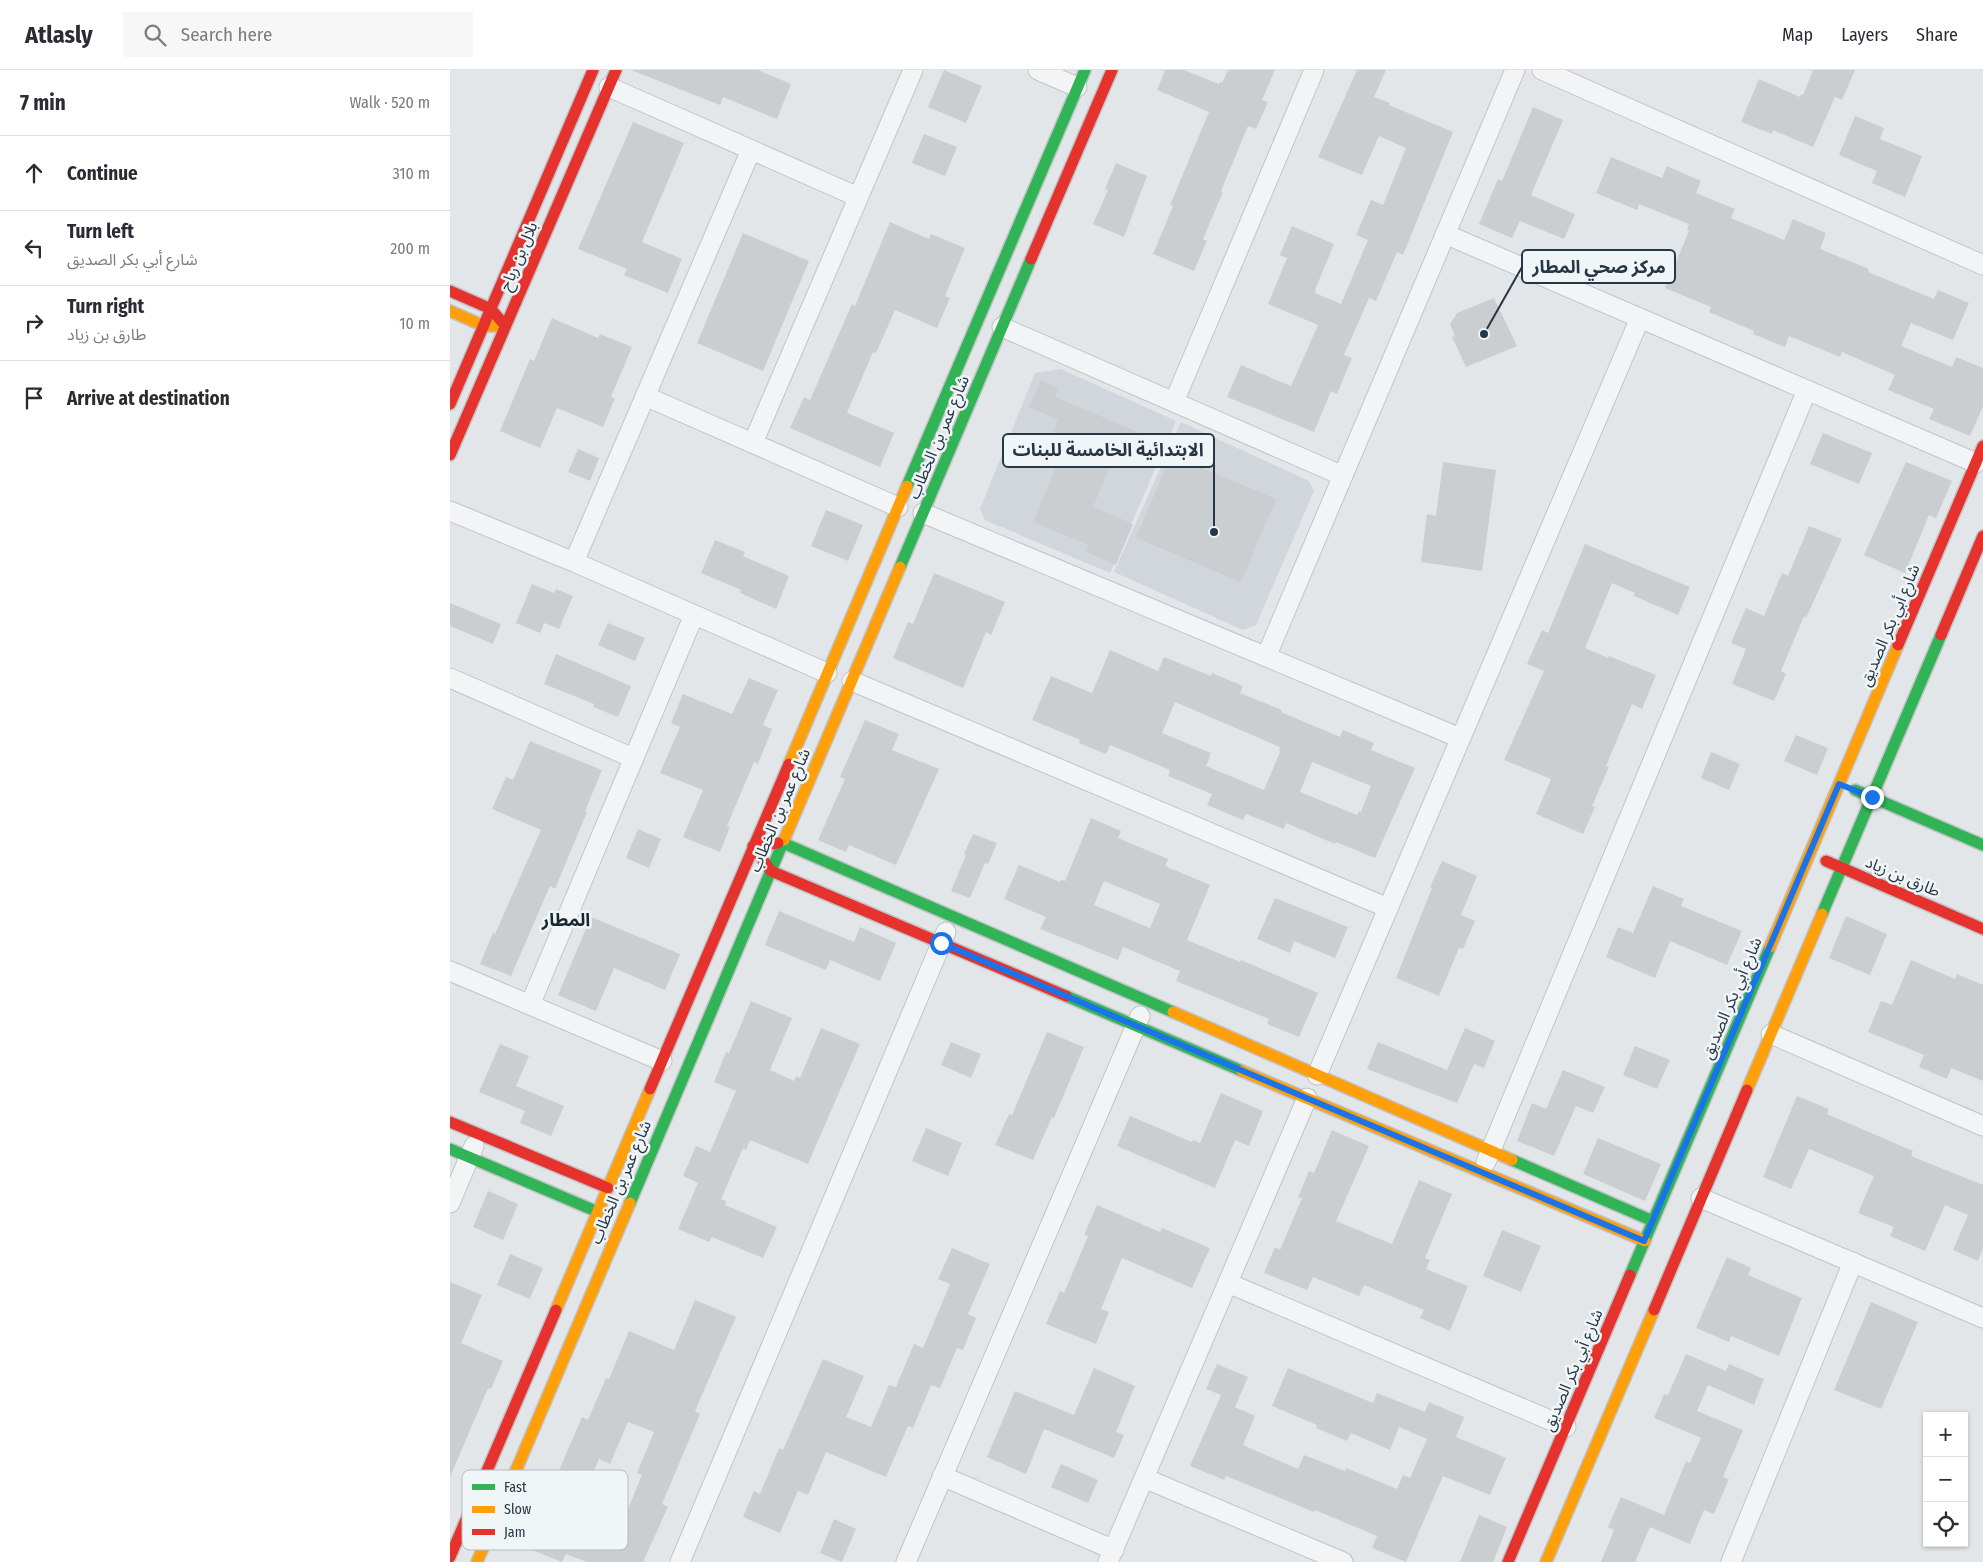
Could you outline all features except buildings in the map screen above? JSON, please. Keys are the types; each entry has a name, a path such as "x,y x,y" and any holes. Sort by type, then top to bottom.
{"street":[{"name":"بلال بن رباح","path":"450,404 593,70"},
{"name":"بلال بن رباح","path":"450,455 616,70"},
{"path":"753,444 912,70"},
{"path":"1038,70 1081,78"},
{"name":"شارع عمر بن الخطاب","path":"516,1470 1112,70"},
{"path":"1174,402 1314,70"},
{"path":"1266,656 1515,70"},
{"path":"1542,70 1983,265"},
{"name":"شارع عمر بن الخطاب","path":"487,1470 1081,78"},
{"path":"609,87 858,197"},
{"path":"574,562 751,150"},
{"path":"1445,234 1807,390 1979,455"},
{"path":"450,291 491,308 506,326"},
{"path":"450,312 484,326 506,326"},
{"path":"1317,1075 1640,318"},
{"path":"1002,327 1343,476"},
{"path":"1482,1172 1807,390"},
{"path":"645,396 898,508"},
{"name":"شارع أبي بكر الصديق","path":"1508,1562 1979,455"},
{"path":"450,511 574,562 827,673"},
{"path":"923,513 1460,738"},
{"path":"1546,1562 1983,536"},
{"path":"530,1005 694,615"},
{"path":"450,678 634,758"},
{"path":"852,681 1388,908"},
{"path":"1839,784 1983,845"},
{"path":"752,846 783,843 1653,1221"},
{"path":"752,846 771,871 1644,1241"},
{"name":"طارق بن زياد","path":"1810,854 1983,929"},
{"path":"680,1562 953,916"},
{"path":"450,971 662,1061"},
{"path":"906,1562 1146,1001"},
{"path":"1771,1034 1983,1126"},
{"path":"942,1476 1111,1556 1306,1098"},
{"path":"450,1122 608,1188"},
{"path":"450,1203 479,1134"},
{"path":"450,1149 598,1212"},
{"path":"1701,1198 1983,1318"},
{"path":"1731,1562 1853,1262"},
{"path":"1228,1283 1566,1427"},
{"path":"1144,1478 1343,1562"},
{"name":"شارع عمر بن الخطاب","path":"450,1557 462,1529"},
{"name":"شارع عمر بن الخطاب","path":"477,1562 482,1550"}],"shaded area":[{"path":"1061,369 1176,421 1110,573 985,520 980,509 1035,373"},
{"path":"1181,422 1309,481 1314,491 1256,625 1243,630 1114,572"}],"traffic: fast":[{"path":"907,486 1085,70"},
{"path":"900,567 1031,259"},
{"path":"1822,914 1941,635"},
{"path":"1855,790 1983,845"},
{"path":"630,1203 784,840"},
{"path":"778,843 783,843 1173,1012"},
{"path":"1630,1275 1770,947"},
{"path":"1066,996 1242,1071"},
{"path":"450,1149 598,1212"},
{"path":"1512,1160 1653,1221"}],"traffic: slow":[{"path":"450,311 484,326 500,326"},
{"path":"789,764 907,486"},
{"path":"784,840 900,567"},
{"path":"1770,947 1898,645"},
{"path":"1747,1090 1822,914"},
{"path":"1173,1012 1512,1160"},
{"path":"1242,1071 1645,1241"},
{"path":"556,1310 650,1089"},
{"path":"516,1470 630,1203"},
{"path":"1546,1562 1654,1310"},
{"path":"477,1562 482,1550"}],"traffic: jam":[{"path":"450,404 593,70"},
{"path":"450,455 616,70"},
{"path":"1031,259 1112,70"},
{"path":"450,291 491,309 502,322"},
{"path":"1898,645 1983,446"},
{"path":"1941,635 1983,536"},
{"path":"650,1089 789,764"},
{"path":"778,843 753,846 771,871 1066,996"},
{"path":"1826,861 1983,929"},
{"path":"1654,1310 1747,1090"},
{"path":"450,1122 608,1188"},
{"path":"1508,1562 1630,1275"},
{"path":"487,1470 556,1310"},
{"path":"450,1557 462,1529"}],"place":[{"name":"مركز صحي المطار","path":"1484,334"},
{"name":"الابتدائية الخامسة للبنات","path":"1214,532"}],"district":[{"name":"المطار","path":"566,920"}],"route":[{"path":"941,943 1644,1241 1839,784 1872,797"}]}
